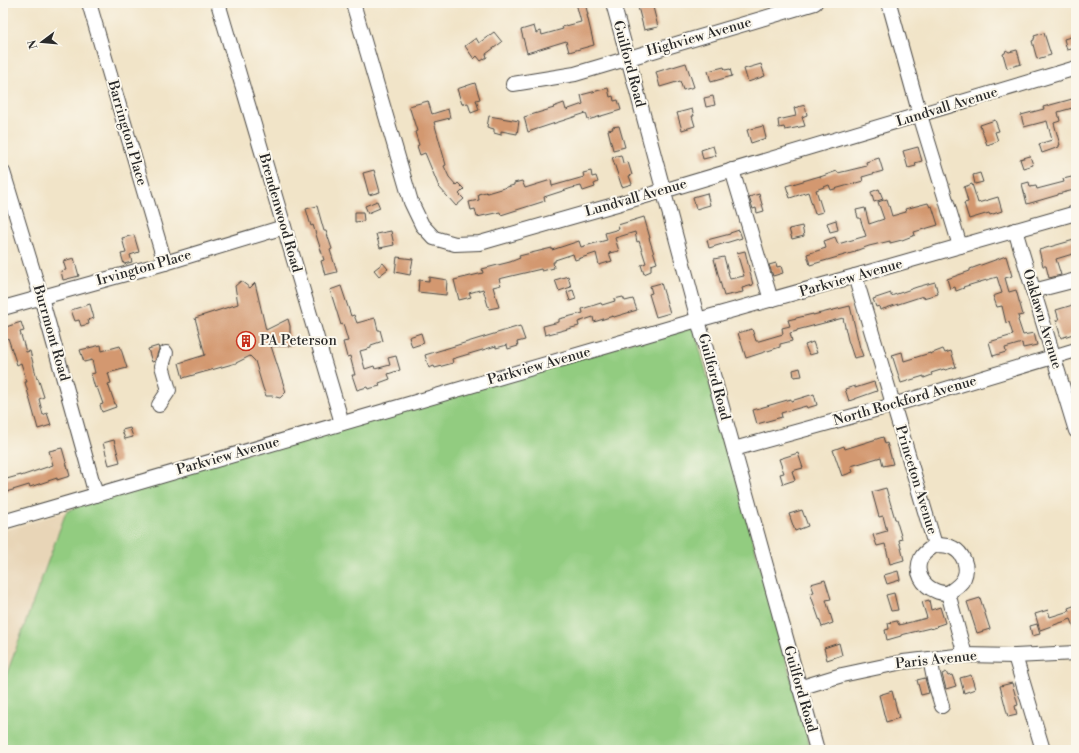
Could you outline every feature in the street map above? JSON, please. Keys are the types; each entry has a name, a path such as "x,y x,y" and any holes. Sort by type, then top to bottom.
{"street":[{"name":"Barrington Place","path":"89,3 165,263"},
{"name":"Brendenwood Road","path":"218,3 342,423"},
{"name":"Lundvall Avenue","path":"354,3 411,202 422,225 434,238 455,244 480,243 1076,68"},
{"name":"Guilford Road","path":"613,3 698,320 817,750"},
{"name":"Highview Avenue","path":"513,84 575,74 814,3"},
{"path":"889,3 920,115 960,246"},
{"path":"732,170 771,300"},
{"name":"Burrmont Road","path":"3,172 41,297 96,495"},
{"name":"Parkview Avenue","path":"3,522 698,320 1076,213"},
{"name":"Irvington Place","path":"3,308 165,263 284,227"},
{"name":"Oaklawn Avenue","path":"1015,230 1076,432"},
{"name":"Princeton Avenue","path":"855,276 935,545"},
{"path":"1034,291 1076,280"},
{"name":"North Rockford Avenue","path":"734,449 893,405 1076,350"},
{"path":"159,405 169,390 162,366 166,353"},
{"name":"Princeton Avenue","path":"935,545 944,545 953,548 960,554 965,562 966,571 964,577 959,585 948,593 938,592 929,588 923,582 919,574 918,567 921,558 935,545"},
{"path":"948,593 965,655"},
{"name":"Paris Avenue","path":"799,688 842,675 903,662 965,655 1016,656 1076,653"},
{"path":"1016,656 1043,750"},
{"path":"930,659 942,706"}],"shaded area":[{"path":"66,512 3,684 3,531"}],"green space":[{"path":"693,324 811,750 3,750 3,684 66,512 97,497"}],"building":[{"path":"576,3 585,3 594,45 569,52 566,41 527,53 521,30 534,26 536,33 541,31 542,35 563,29 562,27 581,22"},
{"path":"637,3 652,3 658,27 644,30"},
{"path":"494,32 502,42 486,54 487,57 481,61 477,56 474,59 465,46 476,38 479,43"},
{"path":"1044,33 1051,55 1037,59 1032,41 1035,38 1034,36"},
{"path":"1074,36 1076,48 1067,50 1064,39"},
{"path":"1006,50 1009,52 1017,50 1021,64 1007,68 1003,54"},
{"path":"686,63 694,87 683,90 680,81 660,87 656,72"},
{"path":"761,64 765,76 748,82 744,69"},
{"path":"724,67 725,70 730,69 732,76 711,82 708,71"},
{"path":"475,83 480,99 476,100 479,110 471,113 468,103 462,104 457,89"},
{"path":"608,88 610,97 613,96 614,101 618,100 621,110 588,120 586,113 528,132 524,117 554,108 553,107 564,103 566,110 583,104 581,95"},
{"path":"713,96 715,105 706,107 704,98"},
{"path":"1076,98 1076,107 1058,112 1060,121 1054,123 1060,145 1059,147 1042,153 1039,144 1052,140 1047,121 1024,127 1021,115"},
{"path":"428,101 432,114 448,109 450,118 434,122 446,165 444,166 449,177 456,185 458,183 464,189 459,194 464,199 456,206 439,187 425,153 420,155 417,146 419,145 415,132 417,131 409,106"},
{"path":"805,105 807,115 802,117 805,126 785,130 784,127 779,128 778,120 796,116 794,108"},
{"path":"692,109 694,116 692,116 695,126 682,130 677,113"},
{"path":"489,116 519,121 517,134 501,131 501,135 494,133 494,129 487,127"},
{"path":"995,120 999,131 995,132 998,141 987,145 980,125"},
{"path":"619,126 625,147 613,150 608,130 613,129 612,127"},
{"path":"763,126 766,138 751,143 747,130"},
{"path":"713,146 716,156 703,159 701,150"},
{"path":"918,147 922,161 915,163 916,166 908,168 903,151"},
{"path":"621,155 623,163 628,162 632,175 629,176 632,184 622,187 612,157"},
{"path":"1030,156 1033,165 1023,168 1020,159"},
{"path":"879,158 883,171 862,177 863,181 831,190 829,185 816,190 823,212 815,214 808,192 790,198 786,186 837,171 838,173 867,166 866,162"},
{"path":"374,170 380,192 369,195 363,173"},
{"path":"591,171 592,177 596,176 598,182 594,184 595,187 583,191 581,186 572,188 544,197 545,201 501,215 500,212 477,217 475,209 471,210 469,202 479,200 478,194 487,193 522,181 525,188 551,180 552,186 584,177 583,173"},
{"path":"980,173 983,182 975,184 973,175"},
{"path":"1076,176 1076,186 1074,186 1074,190 1027,204 1022,184 1029,182 1030,187 1036,186 1037,189 1064,182 1063,179"},
{"path":"972,184 978,203 998,197 1002,211 969,219 964,203 968,202 964,187"},
{"path":"879,189 883,199 874,202 871,192"},
{"path":"707,193 710,205 696,209 693,197"},
{"path":"759,194 764,211 757,213 756,208 753,209 749,197"},
{"path":"887,199 892,216 906,212 905,209 928,203 930,207 932,206 938,225 914,232 915,235 902,240 869,246 855,252 810,265 807,254 826,248 824,241 835,237 838,244 866,236 856,210 865,208 869,224 884,219 878,202"},
{"path":"377,201 380,208 368,213 365,206"},
{"path":"317,206 324,231 326,231 332,249 330,250 337,272 325,275 321,261 324,260 313,225 311,226 306,209"},
{"path":"355,212 363,212 364,221 355,222"},
{"path":"644,217 657,263 651,265 651,271 644,274 641,265 646,263 639,241 637,242 635,232 615,238 619,251 609,253 612,261 599,265 596,253 575,260 573,254 555,260 555,262 553,262 554,268 542,271 541,269 499,279 501,285 493,287 499,307 489,309 483,289 469,293 471,297 459,300 454,280 483,273 482,269 510,262 520,258 519,256 552,248 552,250 579,241 581,247 607,240 605,233 619,229 618,225"},
{"path":"836,220 838,230 830,232 827,223"},
{"path":"802,226 804,236 792,239 789,229"},
{"path":"739,230 742,238 709,248 707,240"},
{"path":"391,231 394,245 380,248 376,234"},
{"path":"134,235 139,252 130,255 132,262 124,264 121,254 126,253 122,238"},
{"path":"1074,240 1076,253 1056,259 1061,275 1049,278 1046,266 1043,266 1039,250"},
{"path":"745,251 753,285 742,288 743,292 724,296 714,259 724,257 730,279 744,276 737,253"},
{"path":"1006,256 1012,276 1005,278 1009,292 1016,290 1023,315 1018,316 1018,320 1023,335 1034,333 1037,345 1023,348 1022,343 1005,348 1006,352 993,356 989,342 1013,335 1009,322 1006,323 1002,306 997,307 993,296 1002,293 997,277 963,287 964,288 956,291 955,287 950,289 947,279"},
{"path":"397,257 413,259 410,275 395,272"},
{"path":"74,258 79,276 63,280 61,271 66,270 63,261"},
{"path":"383,263 388,269 379,276 374,270"},
{"path":"776,263 777,267 781,266 783,273 773,276 769,265"},
{"path":"568,276 571,287 559,291 555,280"},
{"path":"429,277 447,280 446,295 418,292 419,280 429,281"},
{"name":"PA Peterson","path":"241,281 250,288 255,283 266,330 288,319 293,346 271,346 286,392 280,398 266,396 255,361 250,356 236,363 183,378 179,363 205,355 195,318 238,304 235,286"},
{"path":"935,282 938,294 923,298 923,296 880,310 879,306 876,307 873,299 891,293 891,296"},
{"path":"661,283 670,313 656,317 649,294 652,293 650,286"},
{"path":"341,286 351,316 354,315 357,323 375,318 378,330 380,330 383,341 371,345 371,348 360,351 365,369 374,366 375,369 390,365 388,358 396,356 400,370 388,374 390,379 379,383 380,386 368,389 367,387 357,390 352,375 355,375 350,356 347,357 343,342 348,341 343,324 341,325 330,290"},
{"path":"573,290 576,299 570,301 567,292"},
{"path":"623,297 625,301 633,299 637,310 594,322 593,317 578,322 579,326 545,335 543,326 559,322 559,319 583,313 582,309 601,303 602,305 615,301 614,299"},
{"path":"90,304 94,318 88,320 89,324 81,326 79,320 75,321 71,310"},
{"path":"1076,304 1076,333 1061,338 1056,320 1059,320 1056,310"},
{"path":"850,306 863,356 854,358 843,318 797,330 790,333 792,341 780,344 780,347 746,358 738,333 752,329 756,341 759,341 783,334 782,328 790,326 788,320"},
{"path":"21,322 24,331 20,332 26,352 30,351 37,379 38,378 44,397 39,399 43,415 47,413 51,425 38,429 21,363 17,365 8,338 3,340 3,328"},
{"path":"520,326 525,340 517,342 518,346 508,349 507,345 496,348 496,346 452,359 453,363 435,368 434,366 429,368 425,355"},
{"path":"421,333 424,343 412,347 409,337"},
{"path":"813,342 817,353 809,355 805,345"},
{"path":"101,345 102,351 120,346 127,368 108,373 111,383 108,384 116,407 102,412 100,405 103,404 97,387 95,388 91,374 95,373 92,360 84,362 80,350"},
{"path":"158,346 159,349 155,361 152,362 148,349"},
{"path":"943,349 945,353 951,351 956,367 931,373 932,375 924,378 924,376 901,383 892,355 902,352 904,361"},
{"path":"800,368 802,376 794,377 793,370"},
{"path":"874,382 877,391 849,401 845,389 855,386 855,388"},
{"path":"814,394 817,405 807,408 806,406 781,413 782,417 757,424 753,410"},
{"path":"130,428 133,437 125,439 122,430"},
{"path":"883,437 885,444 887,443 893,464 883,466 881,457 851,466 853,472 842,476 833,450 844,446 845,449"},
{"path":"114,440 120,462 109,465 103,443"},
{"path":"62,448 70,476 57,480 57,478 30,487 29,485 3,493 3,480 21,476 53,465 49,451"},
{"path":"798,453 803,468 792,471 795,480 783,484 780,474 784,473 779,459"},
{"path":"886,488 902,539 899,540 904,560 890,564 885,544 877,546 873,535 887,531 883,516 879,517 872,492"},
{"path":"802,510 808,526 795,531 789,514"},
{"path":"898,571 900,580 887,584 884,575"},
{"path":"825,580 831,599 826,600 833,623 822,627 810,593 814,592 811,584"},
{"path":"894,593 898,610 891,611 886,595"},
{"path":"980,598 990,629 977,633 967,602"},
{"path":"929,600 931,610 940,607 945,623 931,629 901,635 887,640 885,630 889,629 888,623 897,621 899,625 927,618 922,602"},
{"path":"1076,605 1075,629 1071,619 1040,630 1035,614 1048,610 1050,617 1069,611 1068,608"},
{"path":"1037,624 1040,634 1032,636 1030,626"},
{"path":"839,643 842,655 827,660 824,648"},
{"path":"946,672 948,676 952,675 956,686 946,689 942,674"},
{"path":"971,675 975,689 964,693 960,678"},
{"path":"925,678 929,693 921,695 917,680"},
{"path":"1012,683 1018,705 1015,706 1017,715 1008,717 1000,686"},
{"path":"892,691 899,718 886,722 879,695"}],"place":[{"name":"PA Peterson","path":"246,341"}]}
